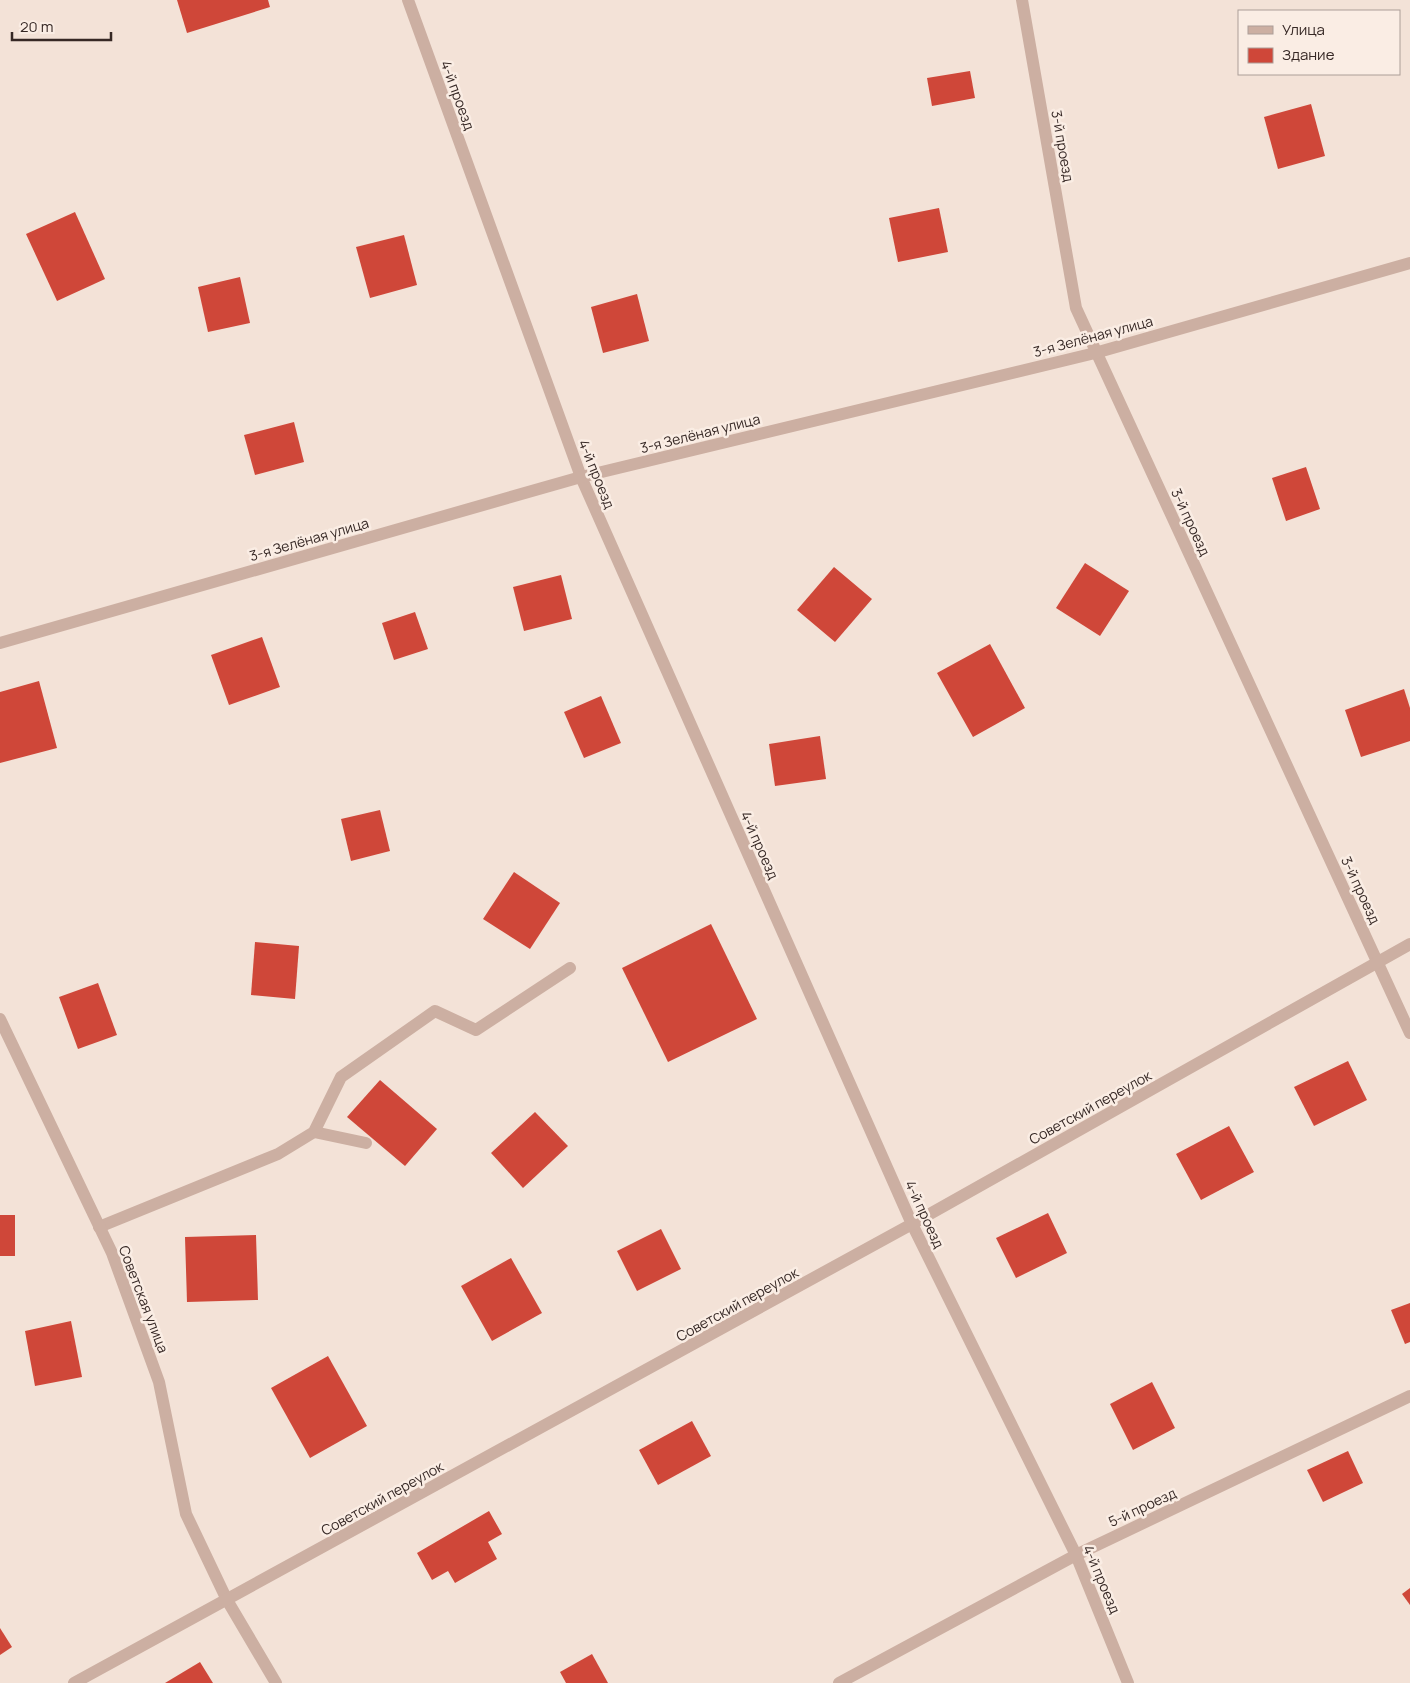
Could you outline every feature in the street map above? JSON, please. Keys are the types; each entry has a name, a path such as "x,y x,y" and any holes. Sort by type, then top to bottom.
{"street":[{"name":"4-й проезд","path":"408,0 581,477 912,1224 1076,1555 1128,1683"},
{"name":"3-й проезд","path":"1022,0 1076,308 1095,353 1410,1033"},
{"name":"3-я Зелёная улица","path":"0,643 581,477 1095,353 1410,263"},
{"name":"Советский переулок","path":"74,1683 912,1224 1410,944"},
{"path":"99,1228 278,1154 314,1132 342,1077 435,1011 476,1030 570,968"},
{"name":"Советская улица","path":"0,1019 112,1253 159,1382 186,1514 227,1600 276,1683"},
{"path":"314,1132 366,1143"},
{"name":"5-й проезд","path":"838,1683 1076,1555 1410,1396"}],"building":[{"path":"177,0 268,0 270,7 187,33"},
{"path":"970,71 975,98 932,106 927,78"},
{"path":"1311,104 1325,156 1278,169 1264,117"},
{"path":"939,208 948,252 898,262 889,218"},
{"path":"75,212 105,279 57,301 26,234"},
{"path":"404,235 417,285 370,298 356,247"},
{"path":"240,277 250,323 208,332 198,287"},
{"path":"637,294 649,341 603,353 591,307"},
{"path":"294,422 304,462 255,475 244,435"},
{"path":"1306,467 1320,509 1286,521 1272,478"},
{"path":"1085,563 1129,591 1100,636 1056,608"},
{"path":"834,567 872,599 835,642 797,610"},
{"path":"561,575 572,619 524,631 513,587"},
{"path":"415,612 428,649 394,660 382,623"},
{"path":"262,637 280,687 229,705 211,655"},
{"path":"990,644 1025,708 973,737 937,673"},
{"path":"39,681 57,748 0,763 0,692"},
{"path":"1404,689 1410,708 1410,741 1361,757 1345,710"},
{"path":"601,696 621,743 584,758 564,712"},
{"path":"820,736 826,779 775,786 769,744"},
{"path":"380,810 390,851 351,861 341,819"},
{"path":"514,872 560,903 530,949 483,919"},
{"path":"711,924 757,1019 668,1062 622,968"},
{"path":"255,942 299,946 295,999 251,995"},
{"path":"98,983 117,1035 78,1049 59,997"},
{"path":"1348,1061 1367,1100 1314,1126 1294,1087"},
{"path":"380,1080 437,1129 405,1166 347,1117"},
{"path":"535,1112 568,1146 523,1188 491,1153"},
{"path":"1229,1126 1254,1172 1201,1200 1176,1154"},
{"path":"1048,1213 1067,1253 1016,1278 996,1238"},
{"path":"0,1215 15,1215 15,1256 0,1256"},
{"path":"661,1229 681,1269 637,1291 617,1251"},
{"path":"256,1235 258,1300 187,1302 185,1237"},
{"path":"511,1258 542,1313 492,1341 461,1286"},
{"path":"1410,1303 1410,1342 1405,1344 1391,1310"},
{"path":"71,1321 82,1377 35,1386 25,1331"},
{"path":"328,1356 367,1426 310,1458 271,1388"},
{"path":"1152,1382 1175,1428 1133,1450 1110,1404"},
{"path":"692,1421 711,1456 658,1485 639,1450"},
{"path":"1348,1451 1363,1483 1323,1502 1307,1470"},
{"path":"489,1511 502,1534 488,1542 497,1559 455,1583 448,1571 432,1580 417,1553"},
{"path":"1410,1588 1410,1605 1402,1594"},
{"path":"0,1628 12,1647 0,1655"},
{"path":"592,1654 608,1683 566,1683 560,1672"},
{"path":"200,1662 213,1683 165,1683"}]}
